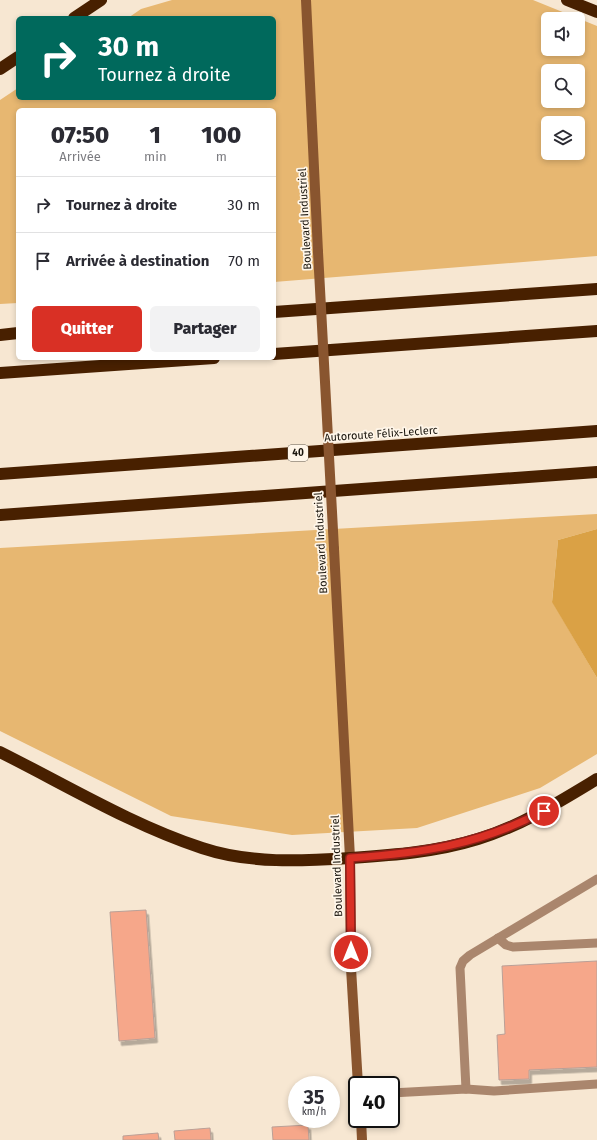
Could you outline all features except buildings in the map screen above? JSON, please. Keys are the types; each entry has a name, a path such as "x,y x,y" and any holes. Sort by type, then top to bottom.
{"highway":[{"path":"77,16 100,0"},
{"path":"567,0 597,12"},
{"path":"0,69 16,58"},
{"path":"276,312 597,289"},
{"path":"276,354 597,331"},
{"path":"0,335 16,333"},
{"path":"0,373 185,360"},
{"name":"Autoroute Félix-Leclerc","path":"0,474 597,431"},
{"path":"0,515 597,472"},
{"path":"0,752 145,825 203,849 242,858 261,860 318,860 423,852 478,839 528,819 597,779"}],"street":[{"name":"Boulevard Industriel","path":"306,0 350,858 351,968 357,1076"},
{"path":"361,1128 362,1140"}],"lane":[{"path":"466,1089 460,968 463,961 498,938 597,879"},
{"path":"498,938 506,945 513,947 597,943"},
{"path":"400,1093 466,1089 494,1091 597,1084"}],"shaded area":[{"path":"172,0 533,0 563,12 541,12 541,56 585,56 585,21 597,26 597,256 276,282 276,108 16,108 16,303 0,304 0,100 16,89 16,100 276,100 276,16 131,16 141,9"},
{"path":"597,514 597,529 558,540 552,601 597,678 597,754 540,788 417,828 292,835 171,816 0,731 0,548"},
{"path":"597,529 597,678 552,602 558,540"}],"route":[{"path":"351,952 350,858 423,852 445,848 478,839 512,827 544,811"}]}
